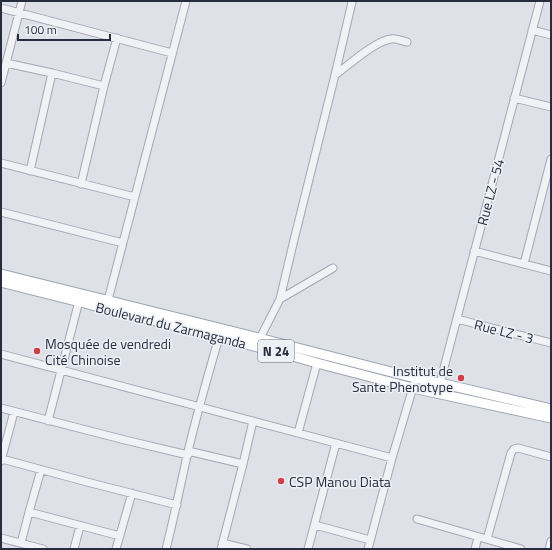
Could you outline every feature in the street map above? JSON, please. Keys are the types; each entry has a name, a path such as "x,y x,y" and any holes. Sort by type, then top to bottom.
{"main road":[{"name":"Boulevard du Zarmaganda","path":"1,274 108,300 126,309 219,337 258,342 317,363 414,383 440,383 551,409"},
{"name":"Boulevard du Zarmaganda","path":"1,282 79,301 126,309 551,418"}],"street":[{"path":"1,83 22,1"},
{"path":"108,300 185,1"},
{"name":"Rue LZ - 54","path":"440,383 540,1"},
{"path":"258,342 280,299 336,75 352,2"},
{"path":"1,8 172,53"},
{"path":"532,30 551,35"},
{"path":"81,184 117,38"},
{"path":"336,75 383,41 393,38 407,42"},
{"path":"6,63 104,86"},
{"path":"30,171 52,73"},
{"path":"514,98 551,107"},
{"path":"524,264 551,158"},
{"path":"1,163 135,197"},
{"path":"1,212 123,243"},
{"path":"474,251 551,272"},
{"path":"280,299 333,268"},
{"path":"48,421 79,301"},
{"name":"Rue LZ - 3","path":"456,319 551,343"},
{"path":"166,549 188,453 219,337"},
{"path":"1,354 392,458"},
{"path":"298,433 317,363"},
{"path":"368,549 414,383"},
{"path":"1,408 125,440 243,464"},
{"path":"14,412 1,460 177,505"},
{"path":"247,549 222,546 243,464 252,421"},
{"path":"308,549 336,443"},
{"path":"487,539 511,453 514,449 518,448 551,457"},
{"path":"21,543 41,470"},
{"path":"116,549 132,493"},
{"path":"29,512 120,536"},
{"path":"417,519 520,549"},
{"path":"315,525 370,540"},
{"path":"74,549 80,526"},
{"path":"475,549 478,537"},
{"path":"1,538 43,549"},
{"path":"549,549 551,540"}],"place":[{"name":"Mosquée de vendredi Cité Chinoise","path":"37,351"},
{"name":"Institut de Sante Phenotype","path":"461,378"},
{"name":"CSP Manou Diata","path":"281,481"}]}
